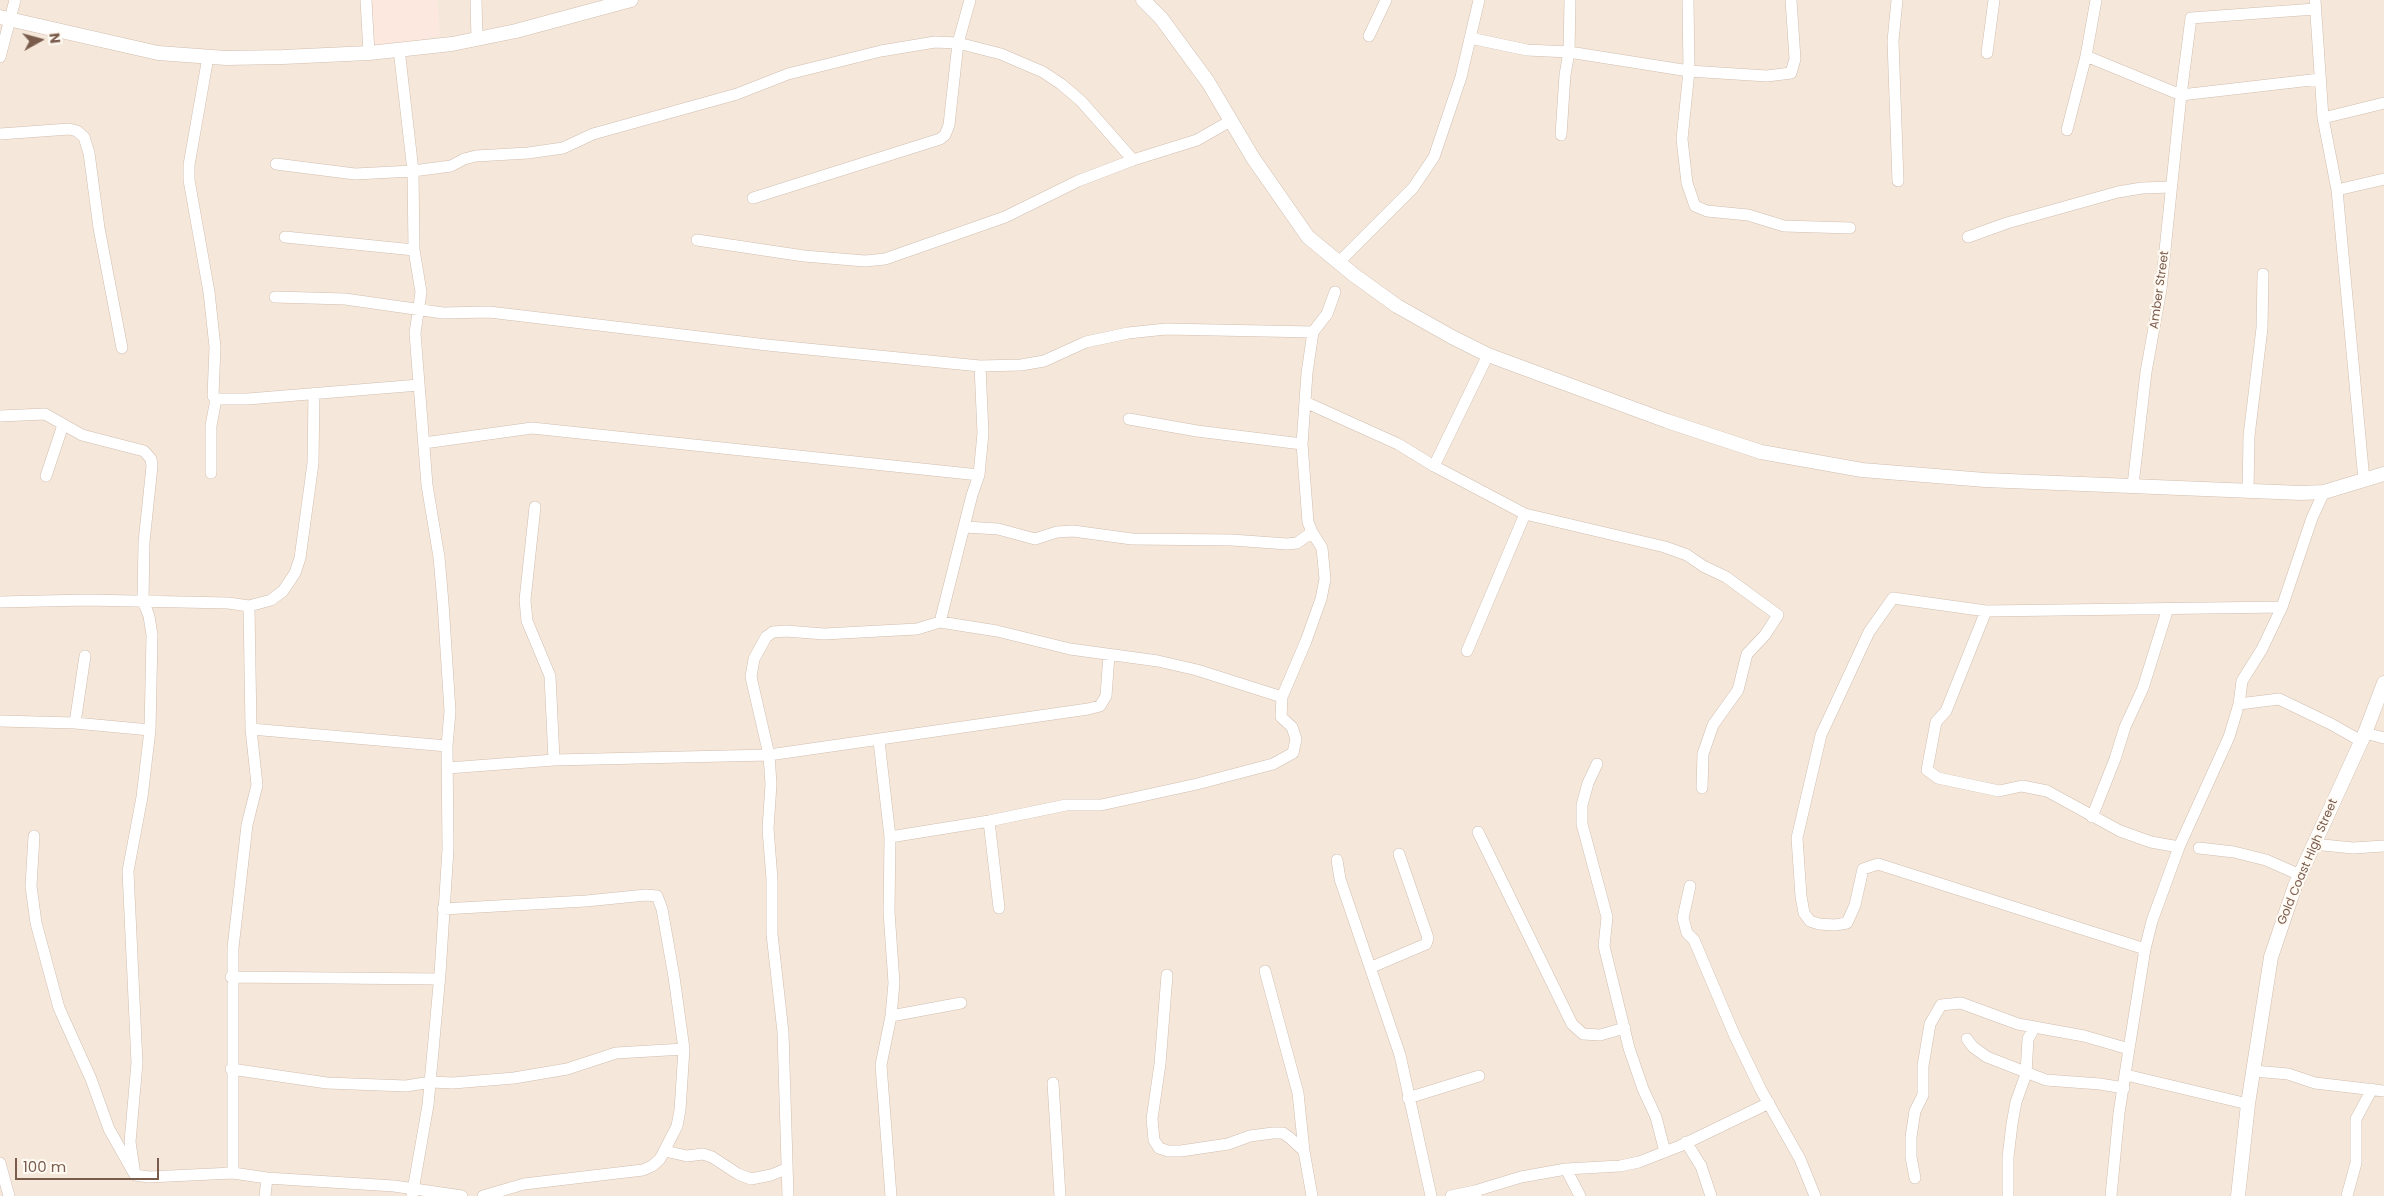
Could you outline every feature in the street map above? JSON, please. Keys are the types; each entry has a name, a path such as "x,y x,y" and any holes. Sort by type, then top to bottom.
{"street":[{"path":"0,57 4,18 15,0"},
{"path":"366,0 369,53"},
{"path":"476,0 477,39"},
{"path":"4,18 158,53 208,57 283,57 369,53 477,39 516,31 631,0"},
{"path":"754,198 940,139 949,125 958,43 970,0"},
{"path":"1144,0 1161,18 1198,68 1232,120 1253,158 1308,237 1338,263 1397,306 1488,355 1667,421 1760,452 1862,470 1985,480 2134,485 2248,492 2324,492 2384,474"},
{"path":"1369,36 1386,0"},
{"path":"1338,263 1426,172 1439,145 1461,77 1479,0"},
{"path":"1561,135 1565,75 1569,52 1570,0"},
{"path":"1688,0 1689,71 1682,139 1687,183 1695,206 1707,211 1748,214 1784,226 1850,228"},
{"path":"1470,38 1527,50 1569,52 1689,71 1767,76 1791,73 1795,58 1791,0"},
{"path":"1896,0 1893,41 1898,181"},
{"path":"1987,53 1994,0"},
{"path":"2066,130 2086,56 2096,0"},
{"path":"2315,4 2323,118 2337,190 2364,480"},
{"name":"Amber Street","path":"2134,485 2146,372 2161,289 2181,94 2191,18 2315,4"},
{"path":"276,164 355,174 413,171 451,166 464,159 476,156 528,153 564,148 593,134 737,94 788,74 880,51 935,42 958,43 1000,54 1043,72 1081,101 1133,160"},
{"path":"399,49 413,171 414,250 421,292 415,333 418,385 427,485 439,557 449,688 447,868 431,1082 413,1193"},
{"path":"2086,56 2181,94 2320,78"},
{"path":"208,57 188,165 209,292 215,347 211,392 216,399 211,426 211,473"},
{"path":"2323,118 2384,103"},
{"path":"697,240 804,256 865,261 885,259 1005,217 1078,181 1133,160 1197,140 1232,120"},
{"path":"0,134 69,129 77,130 84,137 89,153 98,228 122,348"},
{"path":"2337,190 2384,179"},
{"path":"1968,237 2008,223 2118,192 2142,188 2171,187"},
{"path":"285,237 414,250"},
{"path":"2248,492 2249,436 2262,328 2263,274"},
{"path":"890,837 989,821 1066,805 1101,805 1197,784 1273,764 1293,753 1296,739 1292,727 1281,717 1282,697 1321,599 1325,579 1322,548 1308,522 1302,444 1307,373 1313,332 1327,314 1335,292"},
{"path":"275,297 345,299 418,311 443,313 489,312 980,366 1021,365 1044,360 1086,342 1166,329 1313,332"},
{"path":"1434,466 1488,355"},
{"path":"940,622 972,494 979,475 984,433 980,366"},
{"path":"216,399 248,399 418,385"},
{"path":"0,602 143,601 228,603 249,606 271,600 283,591 298,566 313,463 314,393"},
{"path":"1306,402 1398,444 1434,466 1525,514 1665,547 1687,555 1726,577 1778,615 1765,635 1747,654 1738,690 1712,725 1703,754 1702,788"},
{"path":"0,416 45,414 82,435 144,451 151,459 152,466 144,542 143,601 149,616 152,635 150,730 142,797 128,871 137,1063 130,1142 135,1174"},
{"path":"1129,419 1197,431 1302,444"},
{"path":"46,476 63,425"},
{"path":"424,443 532,428 979,475"},
{"path":"2111,1196 2119,1112 2126,1075 2128,1049 2145,949 2152,920 2179,847 2222,753 2239,704 2242,681 2262,648 2282,607 2312,518 2324,492"},
{"path":"535,507 525,600 527,621 550,676 554,760"},
{"path":"1467,650 1525,514"},
{"path":"965,527 998,529 1035,539 1057,532 1073,531 1132,539 1232,540 1286,544 1297,542 1312,532"},
{"path":"2145,949 1878,864 1863,869 1855,905 1847,923 1842,925 1818,924 1810,921 1804,914 1797,851 1799,830 1821,735 1868,632 1893,598 1986,610 2282,607"},
{"path":"233,1173 232,1069 234,1019 231,977 247,825 257,785 251,729 249,606"},
{"path":"2092,816 2115,759 2125,727 2143,688 2168,608"},
{"path":"1986,610 1946,711 1936,722 1927,770 1938,778 2000,791 2022,786 2041,789 2128,834 2151,842 2179,847"},
{"path":"788,1196 783,1032 772,934 772,880 768,830 772,784 769,755 751,677 754,659 766,637 773,632 786,631 824,634 917,629 940,622 971,625 1070,649 1158,661 1197,670 1282,697"},
{"path":"448,768 554,760 769,755 879,741 1100,706 1106,696 1110,655"},
{"path":"75,723 85,656"},
{"name":"Gold Coast High Street","path":"2238,1196 2248,1104 2271,957 2300,876 2363,737 2384,683"},
{"path":"2239,704 2279,699 2363,737 2384,738"},
{"path":"0,721 75,723 150,730"},
{"path":"251,729 447,746"},
{"path":"879,741 890,837 889,912 894,983 891,1016 881,1065 891,1196"},
{"path":"1597,764 1588,783 1582,804 1582,824 1606,917 1604,946 1640,1080 1656,1117 1665,1152"},
{"path":"989,821 999,908"},
{"path":"1478,832 1572,1024 1583,1034 1600,1035 1625,1028"},
{"path":"34,836 31,886 36,923 60,1008 91,1079 109,1129 135,1174 149,1177 233,1173 267,1178 394,1186 413,1193 462,1196"},
{"path":"2314,844 2352,848 2384,846"},
{"path":"2199,848 2234,852 2258,858 2300,876"},
{"path":"1372,967 1426,944 1428,938 1399,854"},
{"path":"1337,860 1340,879 1372,967 1400,1055 1431,1196"},
{"path":"1690,886 1682,918 1687,933 1694,940 1734,1034 1800,1159 1815,1196"},
{"path":"443,909 586,901 646,895 657,896 662,909 684,1049 677,1126 665,1151 652,1166 642,1170 483,1196"},
{"path":"1265,971 1298,1093 1304,1151 1312,1196"},
{"path":"1167,975 1160,1064 1152,1119 1154,1140 1159,1148 1168,1151 1181,1151 1228,1144 1250,1136 1272,1132 1283,1133 1304,1151"},
{"path":"231,977 439,979"},
{"path":"891,1016 961,1002"},
{"path":"1915,1178 1911,1156 1911,1137 1916,1110 1923,1095 1924,1050 1930,1024 1936,1010 1945,1003 1961,1003 2018,1024 2084,1036 2128,1049"},
{"path":"2008,1196 2008,1157 2012,1124 2016,1102 2026,1074 2027,1044 2034,1028"},
{"path":"1967,1039 1987,1057 2026,1074 2055,1081 2100,1084 2124,1088"},
{"path":"232,1069 327,1083 380,1086 431,1082 453,1083 514,1078 567,1069 616,1053 684,1049"},
{"path":"2254,1071 2288,1074 2315,1083 2384,1091"},
{"path":"2126,1075 2248,1104"},
{"path":"1408,1098 1479,1076"},
{"path":"1053,1083 1060,1196"},
{"path":"2347,1196 2356,1163 2356,1119 2372,1089"},
{"path":"1451,1196 1475,1194 1521,1177 1566,1169 1626,1165 1665,1152 1769,1103"},
{"path":"1686,1142 1701,1166 1711,1196"},
{"path":"665,1151 687,1156 702,1154 712,1157 738,1174 751,1179 771,1175 786,1169"},
{"path":"0,1163 9,1196"},
{"path":"1566,1169 1580,1196"},
{"path":"264,1196 267,1178"}],"shaded area":[{"path":"0,0 2384,0 2384,1196 0,1196"},
{"path":"372,0 437,0 440,36 375,47"}]}
